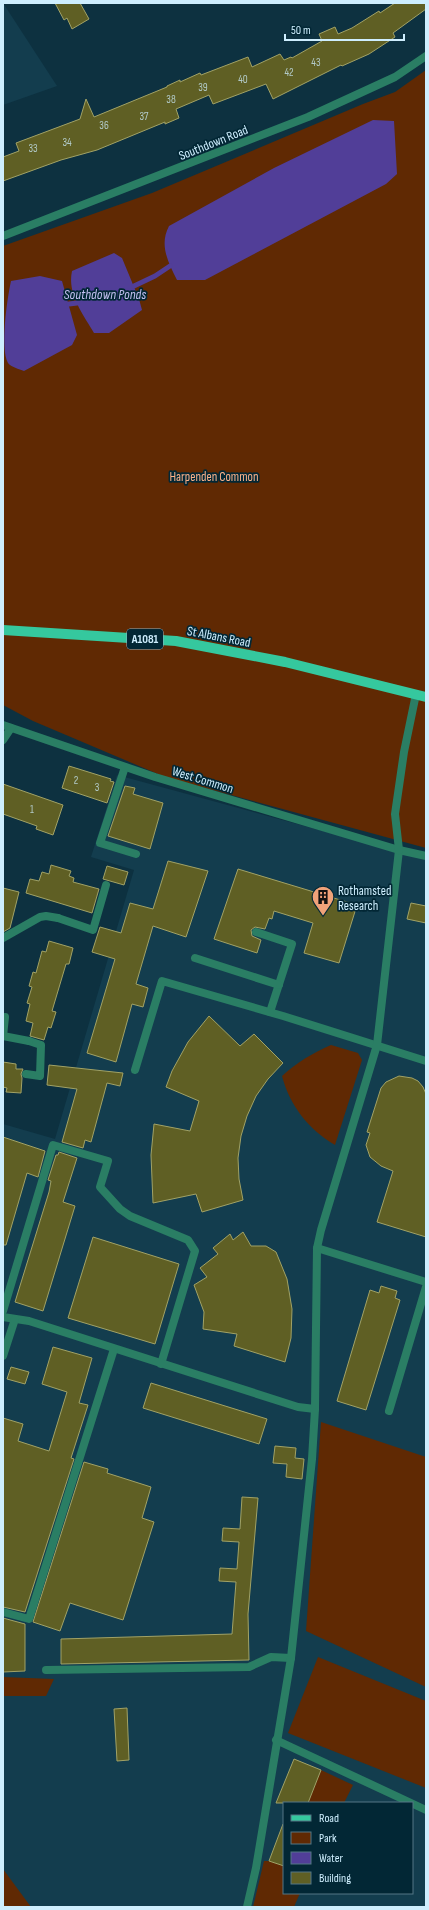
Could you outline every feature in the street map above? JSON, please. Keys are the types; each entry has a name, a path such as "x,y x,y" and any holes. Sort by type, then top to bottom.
{"main road":[{"name":"St Albans Road","path":"3,630 176,641 285,662 421,696"}],"street":[{"name":"Southdown Road","path":"3,236 308,117 395,77 426,56"},
{"path":"247,1907 256,1868 276,1740 291,1658 312,1459 315,1409 318,1248 321,1230 377,1045 399,850 395,814 404,752 421,696"},
{"name":"West Common","path":"3,725 124,767 399,850 426,856"},
{"path":"3,740 11,728"},
{"path":"124,767 100,843 136,854"},
{"path":"3,938 40,917 46,916 58,918 93,930 106,885"},
{"path":"256,932 292,944 270,1012"},
{"path":"194,958 279,985"},
{"path":"135,1070 162,981 270,1012 426,1061"},
{"path":"5,1017 3,1036 41,1045 42,1062 40,1076 26,1074"},
{"path":"3,1311 53,1145 108,1161 100,1186 120,1209 130,1216 188,1240 194,1251 161,1364"},
{"path":"318,1248 426,1282"},
{"path":"389,1411 426,1287"},
{"path":"3,1317 29,1322 298,1407 315,1409"},
{"path":"3,1356 14,1319"},
{"path":"3,1612 29,1619 114,1349"},
{"path":"46,1670 249,1667 270,1657 291,1658"},
{"path":"276,1740 409,1802"},
{"path":"413,1804 426,1810"}],"shaded area":[{"path":"3,3 57,86 3,105"},
{"name":"Rothamsted Research","path":"117,775 426,859 426,1907 3,1907 3,1124 55,1139 134,870 91,857"}],"green space":[{"name":"Harpenden Common","path":"426,70 426,848 165,777 33,721 3,705 3,246 152,193 363,104 395,92"},
{"path":"331,1045 358,1053 362,1060 335,1145 316,1132 301,1116 285,1087 282,1076 305,1058"},
{"path":"321,1422 426,1457 426,1687 306,1631"},
{"path":"318,1657 426,1701 426,1788 288,1733"},
{"path":"3,1677 54,1679 46,1696 3,1696"},
{"path":"321,1770 353,1785 344,1802 308,1802"},
{"path":"264,1861 283,1866 283,1894 300,1894 294,1907 253,1907"},
{"path":"3,1869 31,1907 3,1907"}],"water":[{"path":"373,120 394,121 397,174 386,184 205,280 177,280 168,260 165,247 166,233 169,226 274,168"},
{"name":"Southdown Ponds","path":"114,253 122,258 142,310 109,333 94,333 74,296 71,279 72,271"},
{"path":"40,276 62,281 77,335 72,345 24,371 9,364 6,356 4,335 9,289 11,281"}],"building":[{"path":"55,3 80,3 89,19 72,29 67,18 64,20"},
{"path":"395,3 426,3 426,9 393,33 395,37 369,54 342,66 341,65 273,99 266,84 213,104 209,95 176,109 179,118 165,124 165,122 97,150 61,160 3,181 3,157 19,151 16,143 80,119 86,99 94,117 167,87 180,80 180,82 200,73 201,75 248,57 252,67 280,54 284,60 291,57 292,58 322,41 319,34 335,27 338,34 352,28 379,11 380,13"},
{"path":"69,766 111,779 110,781 114,782 107,803 62,788"},
{"path":"3,784 63,805 53,835 36,829 37,826 3,814"},
{"path":"125,786 135,788 133,794 163,803 150,849 108,836"},
{"path":"168,861 208,871 186,937 153,926 136,984 148,988 143,1007 132,1004 116,1062 87,1053 115,959 92,952 100,927 121,933 130,903 153,909"},
{"path":"51,865 71,871 69,876 74,878 73,882 99,889 92,913 26,893 30,879 39,881 42,872 49,874"},
{"path":"107,866 128,872 124,885 103,879"},
{"name":"Rothamsted Research","path":"238,869 357,905 339,963 304,953 313,923 274,911 272,919 269,918 265,929 255,927 251,930 252,936 261,940 257,953 214,939"},
{"path":"3,888 19,892 10,928 3,932"},
{"path":"411,903 426,906 426,923 407,919"},
{"path":"49,941 73,948 69,964 66,964 52,1011 56,1012 51,1028 48,1027 44,1040 30,1036 33,1023 26,1021 30,1004 27,1003 32,987 29,986 33,972 36,973 42,951 46,952"},
{"path":"209,1016 240,1046 254,1034 283,1063 268,1079 256,1096 247,1116 241,1136 238,1158 239,1179 243,1200 202,1212 196,1194 153,1203 151,1155 154,1124 190,1131 199,1101 166,1087 172,1071 188,1042"},
{"path":"3,1062 16,1064 16,1069 23,1069 21,1074 21,1093 6,1092 7,1088 3,1087"},
{"path":"49,1065 123,1073 120,1086 107,1083 91,1142 85,1140 83,1148 62,1142 77,1089 47,1085"},
{"path":"399,1076 412,1078 418,1081 426,1094 426,1237 377,1222 393,1171 381,1166 370,1157 366,1145 370,1133 367,1132 381,1088 386,1082"},
{"path":"3,1137 45,1151 38,1177 27,1173 6,1245 3,1245"},
{"path":"59,1152 77,1158 63,1202 75,1206 43,1311 15,1302 49,1192 51,1181 48,1180 56,1155 58,1155"},
{"path":"243,1232 251,1246 266,1246 276,1252 287,1279 292,1309 291,1338 285,1362 234,1346 237,1334 203,1329 204,1312 194,1285 207,1277 200,1268 218,1254 213,1248 230,1234 233,1240"},
{"path":"93,1237 179,1264 155,1344 68,1318"},
{"path":"381,1286 397,1291 395,1298 400,1300 366,1410 337,1401 370,1290 379,1293"},
{"path":"53,1347 92,1358 79,1403 88,1405 71,1458 74,1459 25,1612 3,1607 3,1418 23,1424 18,1441 49,1451 67,1392 42,1384"},
{"path":"11,1367 29,1372 25,1384 7,1379"},
{"path":"151,1383 267,1419 259,1444 143,1408"},
{"path":"275,1446 296,1448 295,1458 304,1459 302,1479 286,1477 287,1464 273,1463"},
{"path":"84,1462 108,1469 107,1473 151,1487 142,1518 154,1522 123,1620 70,1603 60,1631 33,1622"},
{"path":"242,1497 258,1498 248,1614 249,1660 61,1664 61,1639 232,1634 236,1582 219,1581 220,1568 237,1569 239,1542 222,1541 223,1528 240,1529"},
{"path":"3,1618 25,1624 25,1671 3,1672"},
{"path":"127,1708 129,1760 117,1761 114,1709"},
{"path":"294,1759 321,1770 308,1802 276,1803"},
{"path":"283,1824 283,1866 269,1861"}],"waterway":[{"path":"134,286 155,276 170,266"},
{"path":"69,304 77,303"}],"place":[{"name":"Rothamsted Research","path":"323,916"}]}
